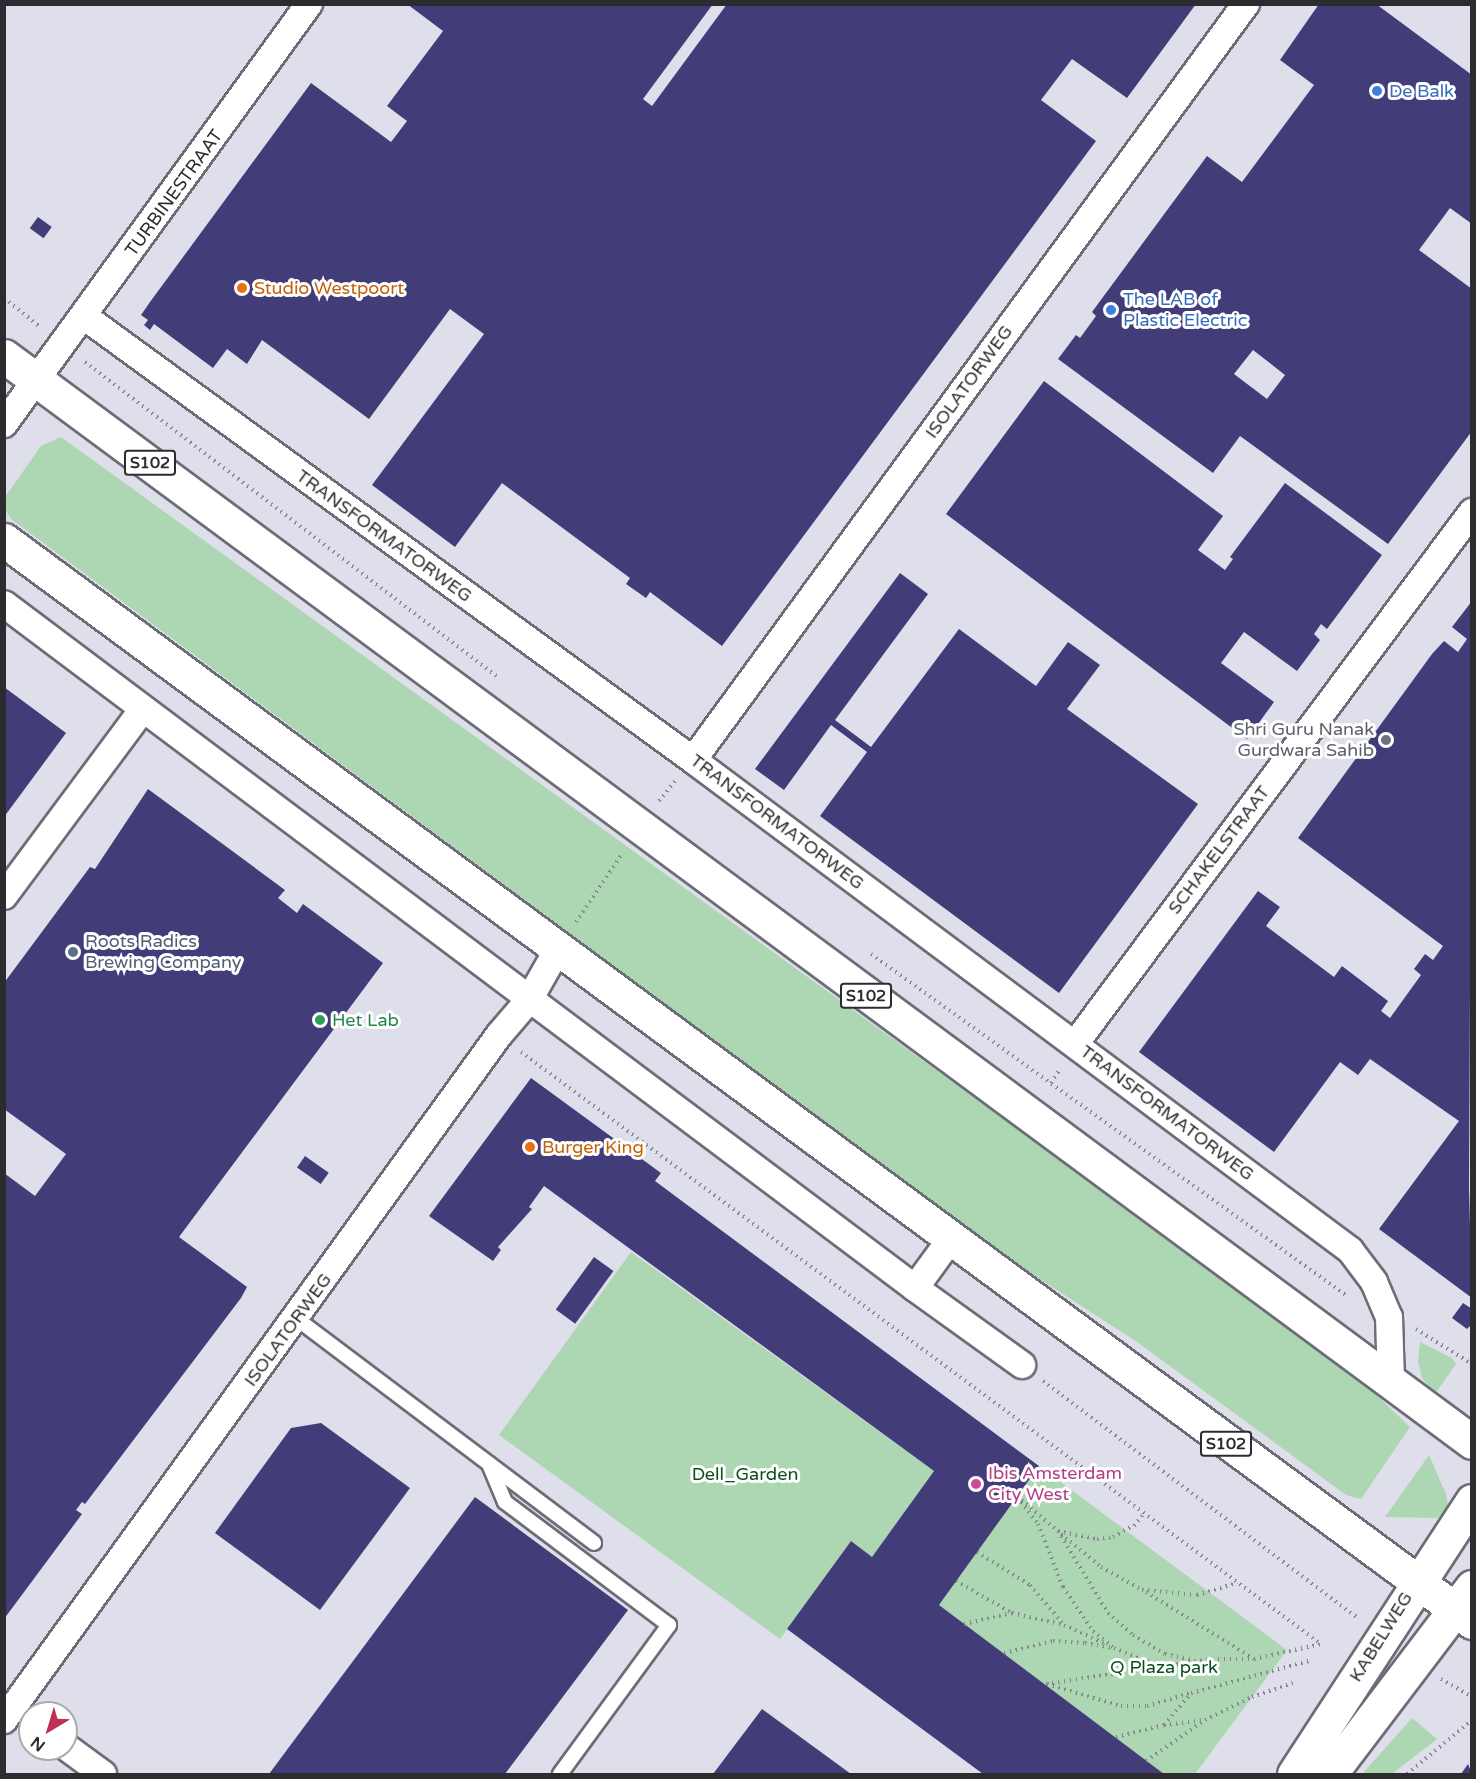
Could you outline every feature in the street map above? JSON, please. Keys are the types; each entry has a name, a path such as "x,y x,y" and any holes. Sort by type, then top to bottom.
{"main road":[{"name":"S102","path":"4,356 1472,1442"},
{"name":"S102","path":"4,540 1416,1583 1466,1606"},
{"name":"KABELWEG","path":"1294,1774 1381,1636 1472,1501"},
{"name":"KABELWEG","path":"1330,1774 1415,1660 1466,1606"}],"street":[{"name":"TURBINESTRAAT","path":"37,380 85,317 309,4"},
{"name":"ISOLATORWEG","path":"693,760 1246,4"},
{"name":"TRANSFORMATORWEG","path":"85,317 693,760 1350,1250 1374,1282 1389,1317 1391,1380"},
{"path":"4,424 37,380"},
{"name":"SCHAKELSTRAAT","path":"1075,1044 1472,512"},
{"path":"4,604 529,1000 1022,1365"},
{"path":"4,896 143,709"},
{"name":"ISOLATORWEG","path":"16,1716 499,1035 529,1000 558,949"},
{"path":"915,1288 950,1240"},
{"path":"78,1756 103,1774"}],"lane":[{"path":"297,1318 594,1543"},
{"path":"489,1464 505,1502 669,1625 560,1774"}],"path":[{"path":"4,298 507,685"},
{"path":"649,793 668,807"},
{"path":"558,949 659,801"},
{"path":"869,952 1348,1297 1428,1334 1472,1364"},
{"path":"499,1035 1320,1644 1254,1659 1198,1661 1046,1684 1121,1706 1147,1706 1309,1661"},
{"path":"1022,1365 1381,1636"},
{"path":"1114,1648 1094,1630 1063,1587 1038,1524 1017,1496 1101,1567 1254,1659"},
{"path":"1058,1531 1097,1539 1113,1537 1134,1525 1144,1513"},
{"path":"1058,1531 1108,1613 1133,1635 1165,1654 1198,1661"},
{"path":"977,1552 1030,1585 1064,1625"},
{"path":"956,1581 1012,1613 1064,1625 1160,1666"},
{"path":"1142,1590 1197,1594 1238,1583"},
{"path":"964,1624 1012,1613"},
{"path":"1004,1653 1053,1641 1114,1648"},
{"path":"1415,1660 1472,1697"},
{"path":"1146,1761 1205,1720 1252,1697 1293,1683"},
{"path":"1164,1725 1191,1693"},
{"path":"1116,1737 1164,1725 1205,1720"},
{"path":"1407,1774 1472,1720"}],"green space":[{"path":"61,437 1348,1368 1410,1427 1361,1499 1346,1495 1137,1342 1009,1259 11,519 5,509 5,497 41,446"},
{"name":"Dell_Garden","path":"631,1252 934,1471 872,1557 850,1542 780,1639 499,1435"},
{"path":"1420,1342 1452,1358 1456,1364 1435,1394 1422,1378 1418,1362"},
{"path":"1429,1455 1446,1494 1448,1505 1444,1513 1437,1518 1385,1517"},
{"name":"Q Plaza park","path":"1039,1466 1287,1650 1195,1774 1164,1774 939,1605"},
{"path":"1412,1718 1437,1739 1392,1774 1362,1774"}],"building":[{"path":"407,4 713,4 643,99 652,106 727,4 1196,4 1127,98 1072,59 1041,100 1096,141 722,646 650,592 646,598 626,584 630,578 502,483 455,547 372,485 484,334 450,309 369,419 262,340 247,364 227,349 213,368 154,324 150,330 144,325 148,320 141,315 311,83 391,142 407,121 387,106 443,31"},
{"path":"1319,4 1376,4 1472,75 1472,224 1450,208 1419,250 1472,289 1472,431 1388,544 1240,436 1213,473 1058,359 1076,335 1080,338 1096,316 1092,312 1207,156 1242,182 1314,85 1280,60","holes":["1253,350 1285,375 1267,399 1234,374"]},
{"path":"38,217 52,227 44,238 30,228"},
{"path":"1044,381 1223,516 1198,550 1225,570 1233,559 1230,557 1285,483 1382,555 1327,629 1321,624 1314,634 1320,640 1297,671 1244,632 1221,663 1274,702 1247,739 946,514"},
{"path":"900,573 928,594 835,720 871,747 959,629 1036,686 1068,642 1100,665 1067,709 1198,804 1059,993 820,816 867,752 831,725 784,790 755,769"},
{"path":"1472,601 1469,1188 1472,1298 1379,1229 1459,1121 1370,1059 1358,1075 1340,1062 1274,1152 1139,1052 1258,891 1280,907 1266,926 1334,977 1342,966 1388,1001 1381,1011 1390,1018 1421,975 1414,969 1425,954 1433,960 1443,946 1298,838 1432,654 1444,641 1458,652 1467,639 1452,627"},
{"path":"4,687 66,733 4,817"},
{"path":"148,789 285,890 278,898 297,913 303,904 383,963 179,1237 247,1287 241,1298 85,1504 82,1502 76,1510 82,1514 4,1619 4,1173 35,1196 66,1154 4,1109 4,983 90,867 95,869"},
{"name":"Ibis Amsterdam City West","path":"531,1078 661,1173 655,1181 1039,1466 939,1605 1164,1774 983,1774 787,1629 851,1541 872,1557 934,1471 544,1186 529,1207 532,1209 498,1247 501,1250 493,1261 429,1216"},
{"path":"305,1156 329,1173 321,1184 297,1167"},
{"path":"594,1257 613,1271 575,1324 556,1310"},
{"path":"1463,1303 1472,1309 1472,1324 1467,1329 1452,1318"},
{"path":"321,1423 410,1488 320,1610 215,1533 291,1428"},
{"path":"475,1497 628,1610 505,1774 269,1774"},
{"path":"762,1709 851,1774 713,1774"},
{"path":"1468,1764 1472,1774 1461,1774"}],"place":[{"name":"De Balk","path":"1377,91"},
{"name":"Studio Westpoort","path":"242,288"},
{"name":"The LAB of Plastic Electric","path":"1111,310"},
{"name":"Shri Guru Nanak Gurdwara Sahib","path":"1386,740"},
{"name":"Roots Radics Brewing Company","path":"73,952"},
{"name":"Het Lab","path":"320,1020"},
{"name":"Burger King","path":"530,1147"},
{"name":"Ibis Amsterdam City West","path":"976,1484"}]}
